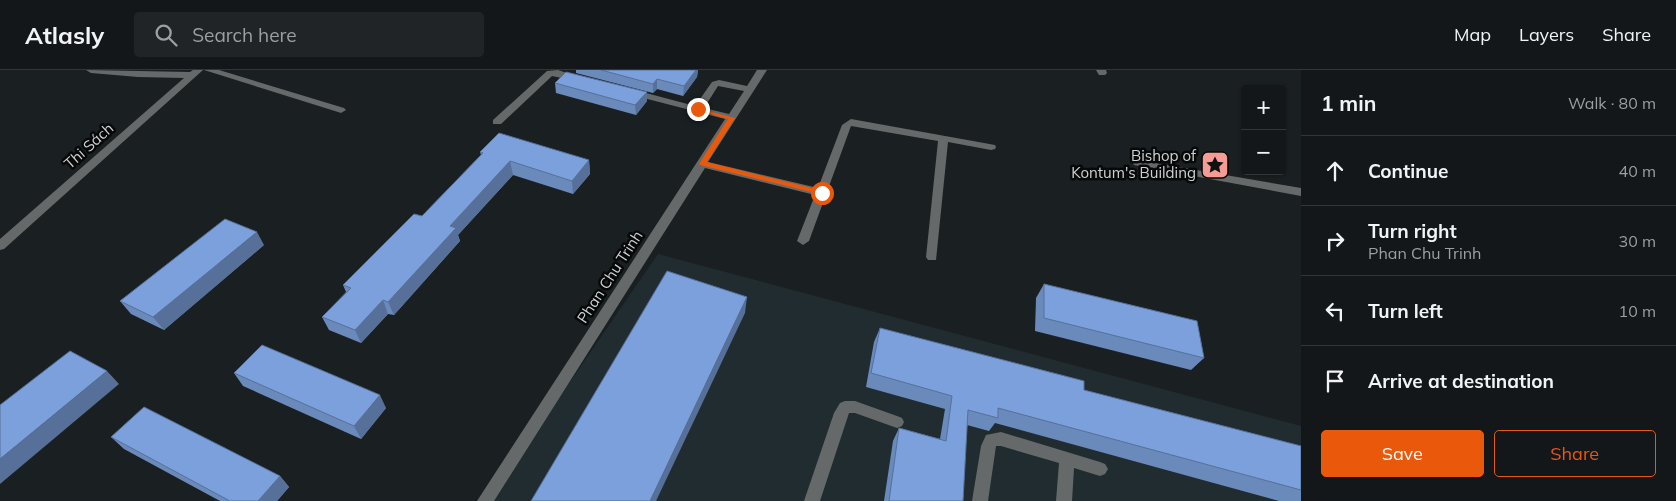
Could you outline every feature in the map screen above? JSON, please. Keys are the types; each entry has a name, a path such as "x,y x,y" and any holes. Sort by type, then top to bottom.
{"street":[{"path":"91,70 138,74 194,73"},
{"path":"209,70 342,110"},
{"name":"Phan Chu Trinh","path":"485,501 762,70"},
{"name":"Thi Sách","path":"0,246 194,73"},
{"path":"497,122 550,73 558,73 586,80"},
{"path":"698,109 715,84 719,83 750,89"},
{"path":"624,90 732,118"},
{"path":"803,241 847,125 851,122 991,147"},
{"path":"932,256 943,138"},
{"path":"1138,163 1301,192"},
{"path":"703,164 822,193"},
{"path":"812,501 841,413 845,408 855,408 897,422"},
{"path":"980,501 988,446 991,440 1001,439 1100,469"},
{"path":"1064,501 1067,459"}],"shaded area":[{"path":"658,254 1301,426 1301,501 488,501"}],"building":[{"path":"601,70 696,70 684,86 657,79 653,84"},
{"path":"566,72 647,92 635,105 555,83"},
{"path":"499,133 589,160 572,181 510,161 450,226 456,228 388,302 383,300 355,330 322,317 351,288 343,285 414,214 422,216 483,153 480,152"},
{"path":"225,219 257,232 153,317 120,301"},
{"path":"667,271 747,297 650,501 531,501"},
{"path":"1044,284 1197,321 1204,358 1044,318"},
{"path":"880,328 1084,381 1084,390 1301,446 1301,490 998,408 998,418 968,410 963,501 889,501 899,428 946,441 952,396 871,373"},
{"path":"262,345 380,395 354,426 234,373"},
{"path":"70,351 107,371 0,459 0,405"},
{"path":"144,407 280,476 258,501 230,501 111,437"}],"place":[{"name":"Bishop of Kontum's Building","path":"1215,165"}],"route":[{"path":"698,109 732,118 703,164 822,193"}]}
